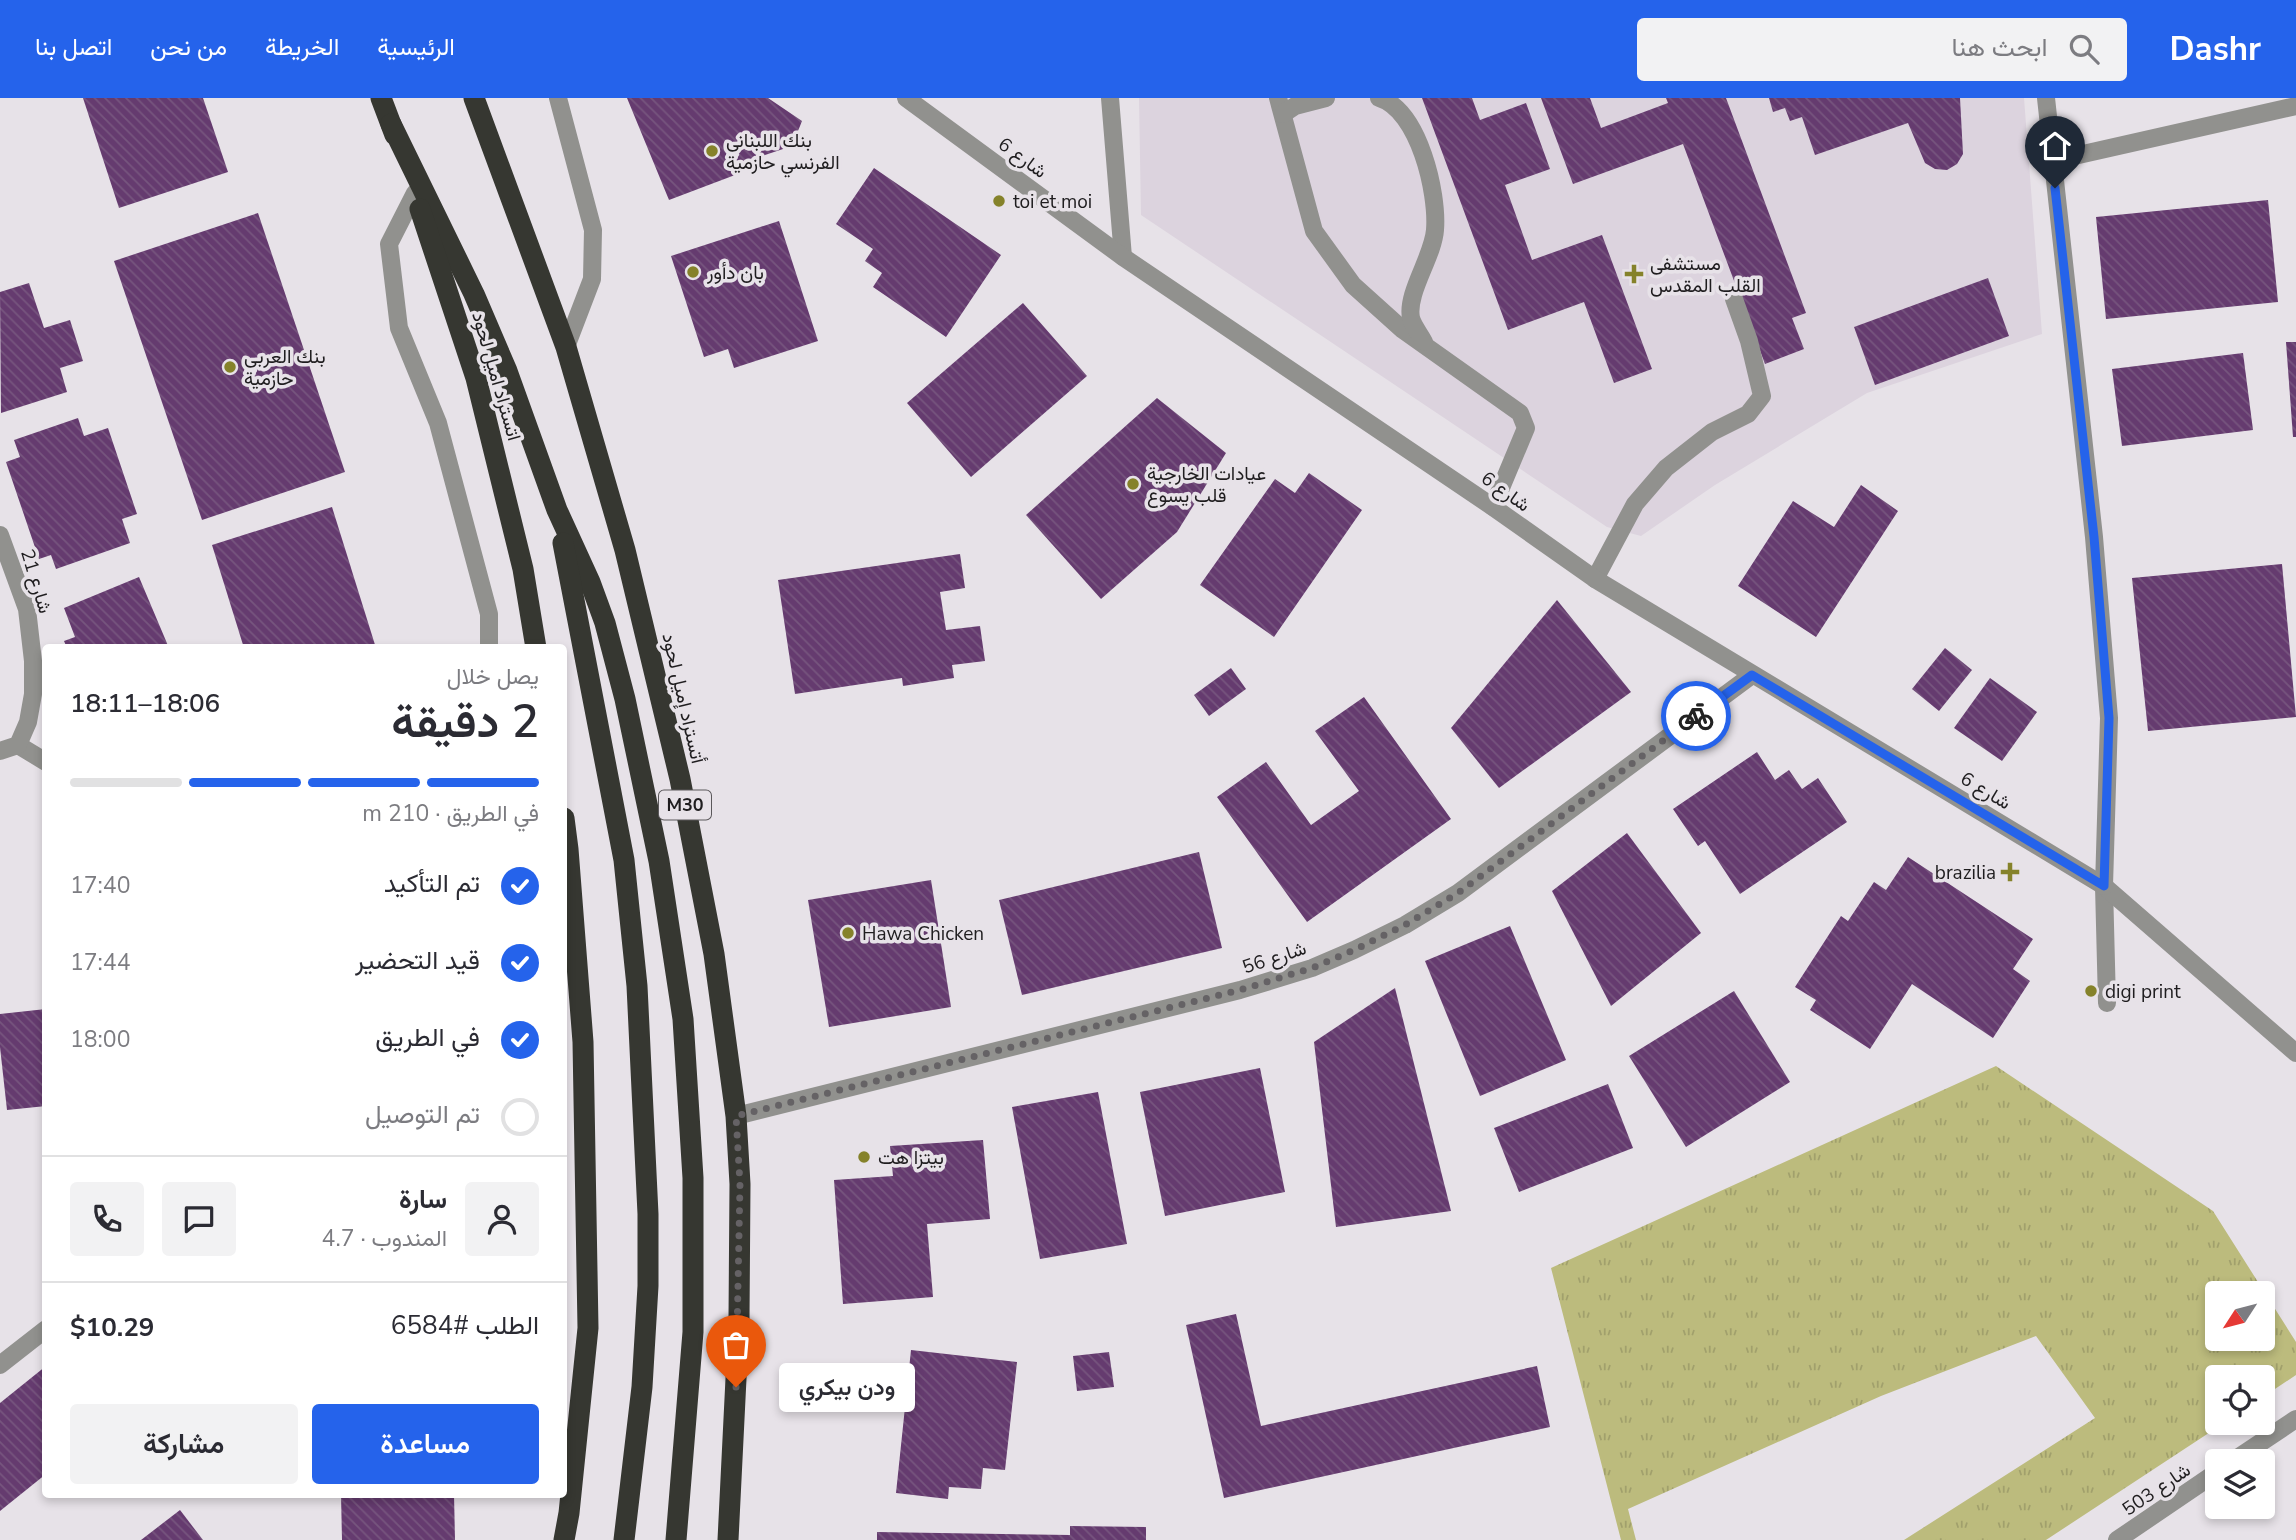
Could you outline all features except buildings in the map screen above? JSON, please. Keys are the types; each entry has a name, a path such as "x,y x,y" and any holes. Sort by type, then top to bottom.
{"highway":[{"path":"381,98 508,371 556,510 590,582 609,636 625,699 669,921 683,1019 689,1106 692,1178 691,1348 676,1540"},
{"name":"أتستراد إميل لحود","path":"474,98 566,347 625,550 680,779 714,954 736,1116 740,1184 739,1318 728,1540"},
{"name":"اتستراد اميل لحود","path":"391,124 476,378 523,569 535,644"},
{"path":"556,510 624,860 637,986 648,1214 648,1286 642,1387 624,1540"},
{"path":"564,1540 588,1328 583,1042 567,841"}],"street":[{"path":"558,98 593,230 592,279 566,347"},
{"name":"شارع 6","path":"906,98 1123,257 1595,579 2104,886 2296,1053"},
{"path":"1110,98 1123,257"},
{"path":"1326,98 1295,106 1280,106 1314,231 1353,285 1404,330 1520,413 1526,428 1493,507"},
{"path":"1379,98 1392,102 1415,133 1434,204 1435,230 1427,265 1411,302 1411,317 1428,348"},
{"path":"2046,98 2094,537 2109,718 2104,886 2107,1003"},
{"path":"2052,161 2296,106"},
{"path":"415,193 389,244 399,328 438,423 489,614 489,644"},
{"path":"1595,579 1635,504 1666,468 1712,432 1748,414 1762,396 1749,341 1734,299"},
{"name":"شارع 21","path":"0,535 27,609 33,661 33,694 28,722 18,745"},
{"name":"شارع 56","path":"736,1116 1240,990 1312,968 1354,950 1405,925 1458,893 1752,675"},
{"path":"0,751 18,745 42,760"},
{"path":"0,1365 42,1332"},
{"path":"2251,1449 2296,1419"},
{"name":"شارع 503","path":"2118,1540 2205,1480"}],"shaded area":[{"name":"مستشفى القلب المقدس","path":"1139,98 2024,98 2042,334 1867,393 1715,485 1641,536 1607,527 1141,215"}],"green space":[{"path":"1996,1066 2213,1211 2257,1281 2205,1281 2205,1351 2275,1351 2275,1309 2296,1342 2296,1375 2275,1389 2275,1365 2205,1365 2206,1435 2046,1540 1904,1540 2095,1418 2036,1336 1881,1396 1628,1509 1636,1540 1621,1540 1551,1268"}],"way so far":[{"path":"736,1387 740,1184 736,1116 1240,990 1312,968 1405,925 1458,893 1696,716"}],"place":[{"name":"بنك اللبناني الفرنسي حازمية","path":"712,151"},
{"name":"toi et moi","path":"999,201"},
{"name":"بان دأور","path":"693,272"},
{"name":"مستشفى القلب المقدس","path":"1634,274"},
{"name":"بنك العربي حازمية","path":"230,367"},
{"name":"عيادات الخارجية قلب يسوع","path":"1133,484"},
{"name":"brazilia","path":"2010,872"},
{"name":"Hawa Chicken","path":"848,933"},
{"name":"digi print","path":"2091,991"},
{"name":"بيتزا هت","path":"864,1157"},
{"name":"ودن بيكري","path":"736,1387"}],"route":[{"path":"1696,716 1752,675 2104,886 2109,718 2094,537 2055,188"}]}
